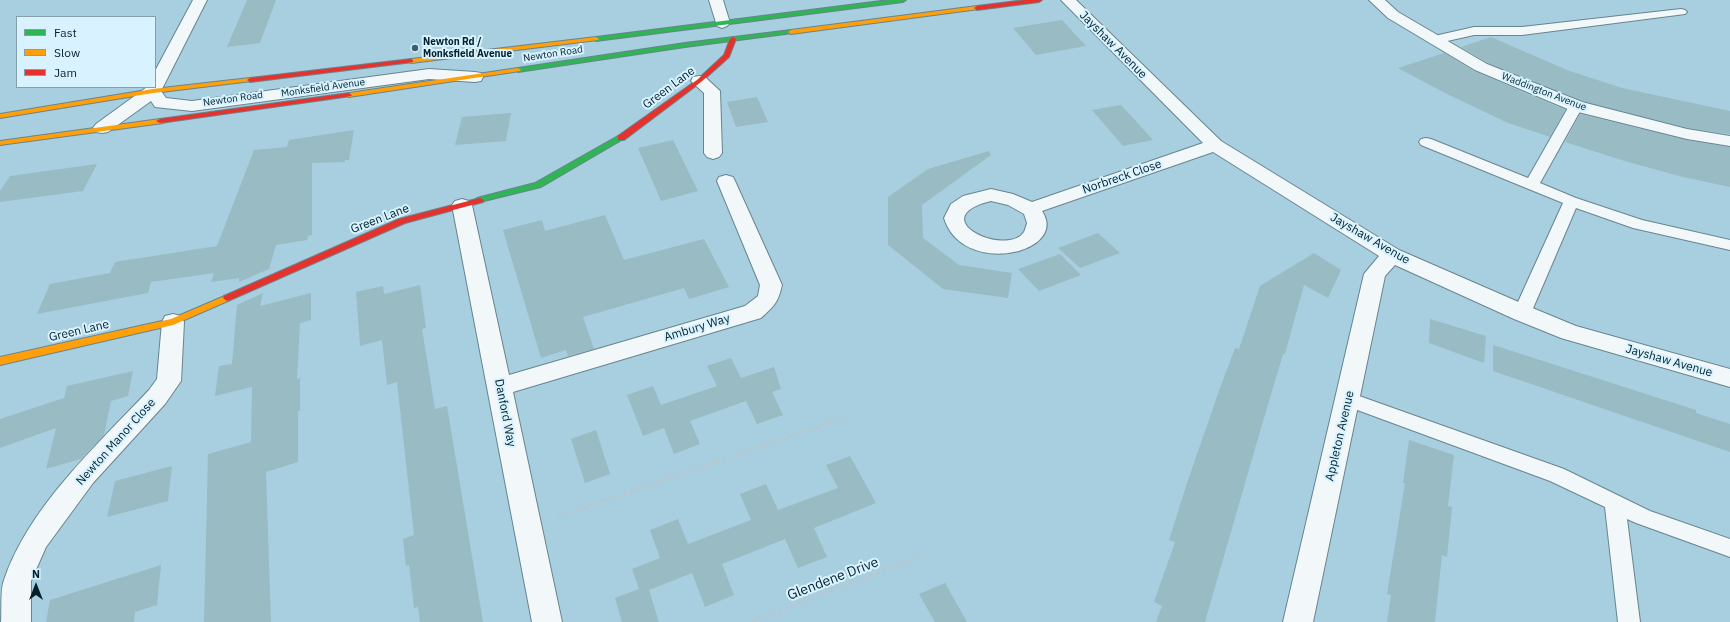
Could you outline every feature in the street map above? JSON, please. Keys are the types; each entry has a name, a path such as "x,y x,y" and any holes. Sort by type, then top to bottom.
{"main road":[{"name":"Newton Road","path":"0,116 153,90 904,0"},
{"name":"Newton Road","path":"0,143 733,39 1039,0"},
{"name":"Green Lane","path":"0,361 173,322 402,221 538,185 625,135 699,81 727,56 733,39"}],"street":[{"path":"156,84 200,0"},
{"path":"716,0 722,23"},
{"name":"Jayshaw Avenue","path":"1068,0 1215,145 1392,255 1522,313 1569,332 1730,378"},
{"name":"Waddington Avenue","path":"1376,0 1392,16 1481,67 1576,106 1688,134 1730,141"},
{"name":"Monksfield Avenue","path":"153,90 162,103 192,106 429,74 475,76"},
{"path":"699,81 712,91 713,153"},
{"path":"102,128 153,90"},
{"name":"Norbreck Close","path":"1030,209 1215,145"},
{"name":"Ambury Way","path":"500,387 753,312 768,299 771,285 726,180"},
{"name":"Danford Way","path":"462,205 547,622"},
{"name":"Appleton Avenue","path":"1298,622 1375,274 1392,255"},
{"name":"Newton Manor Close","path":"16,622 17,581 36,539 84,475 157,397 169,381 173,322"}],"lane":[{"path":"1434,40 1474,31 1522,31 1681,12"},
{"path":"1532,185 1576,106"},
{"path":"1426,142 1571,201 1638,224 1730,245"},
{"path":"1522,313 1571,201"},
{"path":"1348,399 1557,475 1643,517 1730,548"},
{"path":"1615,502 1629,622"}],"path":[{"path":"528,527 849,416"},
{"name":"Glendene Drive","path":"752,622 921,556"}],"building":[{"path":"247,0 276,0 260,43 227,47"},
{"path":"1062,20 1086,46 1036,55 1013,28"},
{"path":"1491,37 1567,70 1622,88 1730,111 1730,134 1687,128 1582,101 1488,63 1461,47"},
{"path":"1444,53 1474,71 1565,110 1550,137 1508,123 1445,93 1398,68"},
{"path":"757,97 768,122 736,127 727,102"},
{"path":"1121,105 1153,140 1123,146 1092,110"},
{"path":"511,113 506,141 455,145 462,117"},
{"path":"1580,114 1687,140 1730,147 1730,187 1683,177 1628,162 1565,142"},
{"path":"354,130 349,160 345,160 345,162 312,163 312,235 308,236 307,240 276,245 269,269 239,282 239,278 211,282 214,273 151,282 148,293 37,314 50,284 110,273 115,262 217,246 254,150 287,147 289,140"},
{"path":"673,140 698,191 661,201 638,148"},
{"path":"989,151 991,155 922,205 923,238 959,265 1012,273 1008,298 943,289 888,245 888,197 928,169"},
{"path":"97,164 83,191 0,202 0,191 10,176"},
{"path":"605,215 624,260 704,239 729,287 689,299 684,288 583,317 594,349 568,356 566,350 541,358 503,230 542,220 545,231"},
{"path":"1098,233 1120,253 1080,268 1058,248"},
{"path":"1314,253 1341,270 1328,298 1304,285 1285,354 1283,354 1205,622 1156,622 1162,606 1154,602 1175,542 1169,540 1220,388 1235,348 1239,349 1260,286"},
{"path":"1060,254 1081,275 1039,291 1018,269"},
{"path":"420,285 426,328 422,329 435,409 447,406 483,622 420,622 418,607 414,608 409,565 406,566 403,539 414,535 397,382 387,385 382,340 360,346 356,292 383,286 384,294"},
{"path":"263,293 260,306 311,293 311,320 300,323 297,379 300,378 300,411 298,411 298,462 266,472 271,622 204,622 208,454 251,442 252,387 215,396 219,366 232,364 237,305"},
{"path":"1430,319 1486,336 1484,363 1429,343"},
{"path":"1493,345 1696,410 1696,413 1730,424 1730,452 1493,371"},
{"path":"731,358 741,378 774,367 781,389 772,392 783,415 757,424 746,401 690,421 700,444 674,454 664,428 643,436 627,395 653,386 661,405 717,386 707,366"},
{"path":"133,371 128,396 111,401 104,435 81,459 46,469 56,428 0,448 0,419 64,398 67,386"},
{"path":"596,430 610,474 585,483 571,439"},
{"path":"1409,440 1454,455 1448,506 1452,507 1447,557 1442,555 1435,622 1387,622 1391,595 1387,594 1405,483 1403,483"},
{"path":"850,456 876,503 814,528 827,557 798,568 785,539 722,564 734,595 705,607 692,573 649,590 659,622 622,622 615,598 639,589 632,569 660,558 650,530 678,519 688,544 751,520 740,494 766,484 778,510 838,488 826,465"},
{"path":"172,466 168,501 107,517 115,481"},
{"path":"161,565 157,605 135,612 134,622 46,622 50,600"},
{"path":"945,583 967,622 935,622 919,594"}],"traffic: fast":[{"path":"596,39 903,0"},
{"path":"518,70 685,45 791,32"},
{"path":"480,200 538,185 621,138"}],"traffic: slow":[{"path":"791,32 977,8"},
{"path":"411,61 596,39"},
{"path":"349,95 518,70"},
{"path":"0,116 153,91 250,80"},
{"path":"0,143 160,121"},
{"path":"0,361 173,322 227,298"}],"traffic: jam":[{"path":"977,8 1039,0"},
{"path":"621,138 699,81 727,56 733,39"},
{"path":"250,80 411,61"},
{"path":"160,121 349,95"},
{"path":"227,298 402,221 480,200"}],"place":[{"name":"Newton Rd / Monksfield Avenue","path":"415,48"}]}
